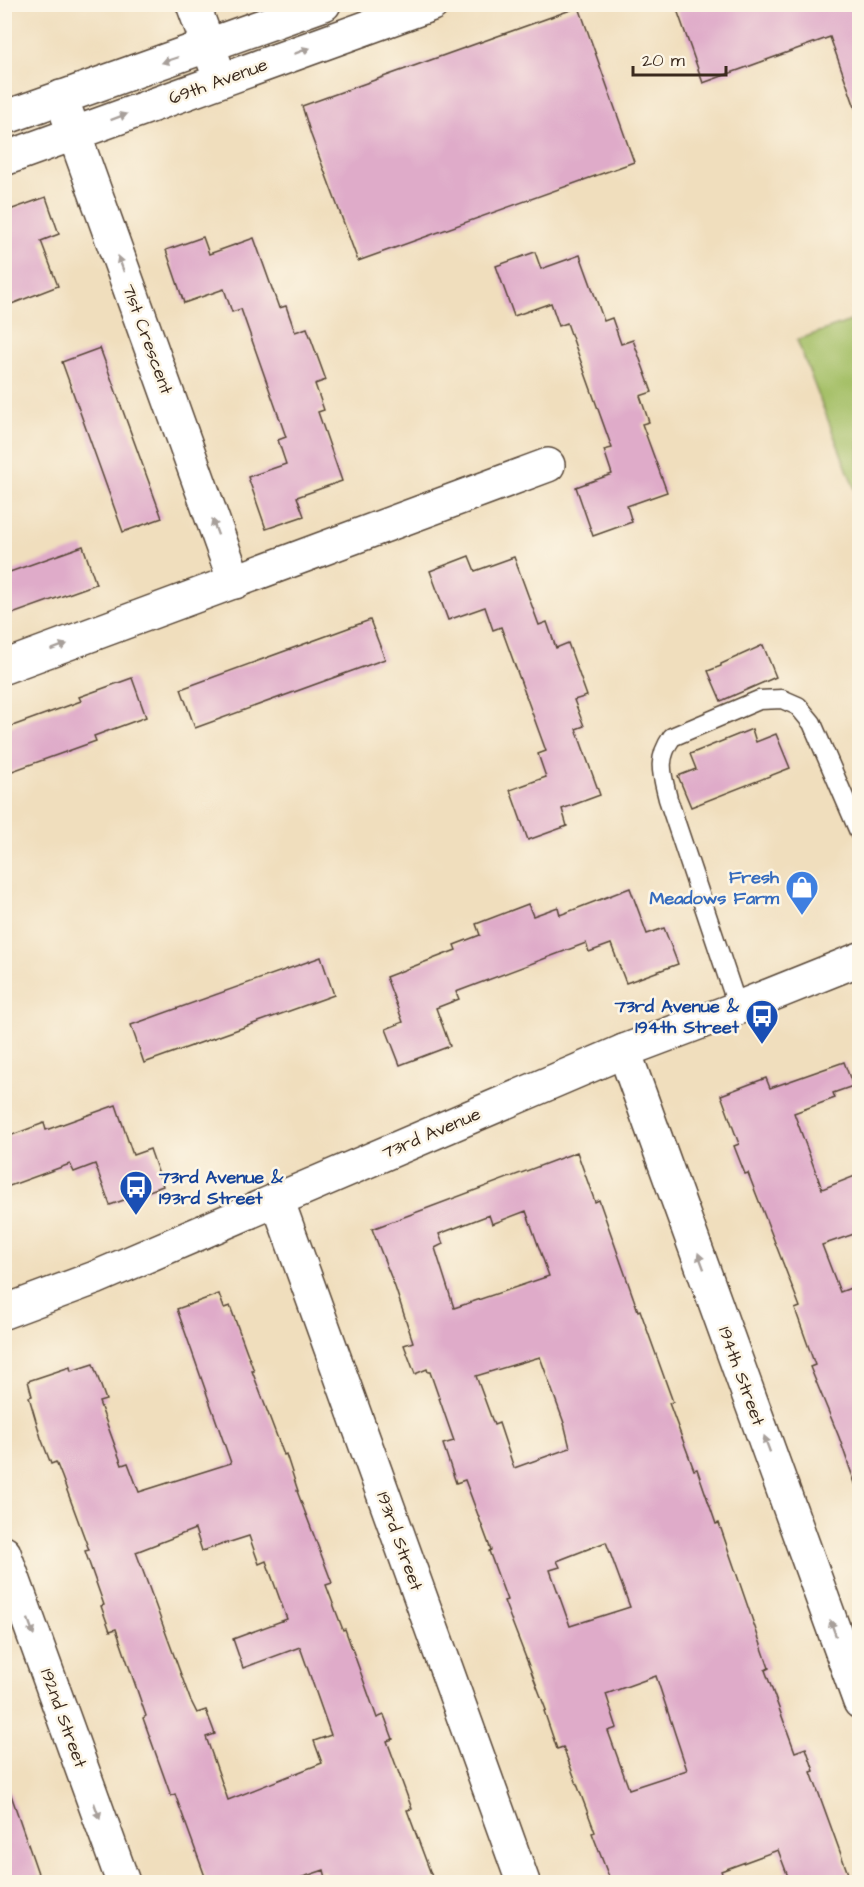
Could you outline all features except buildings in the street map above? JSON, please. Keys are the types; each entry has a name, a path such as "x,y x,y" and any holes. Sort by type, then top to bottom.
{"street":[{"path":"193,4 220,80"},
{"name":"69th Avenue","path":"4,118 324,4"},
{"name":"69th Avenue","path":"4,159 432,4"},
{"name":"71st Crescent","path":"61,97 235,582"},
{"path":"4,667 548,465"},
{"name":"73rd Avenue","path":"4,1312 95,1278 624,1051 860,959"},
{"name":"194th Street","path":"624,1051 860,1702"},
{"name":"193rd Street","path":"277,1199 523,1882"},
{"name":"192nd Street","path":"4,1553 123,1882"}],"lane":[{"path":"738,1008 668,799 660,768 663,749 672,736 759,700 782,699 798,706 812,723 860,834"}],"green space":[{"path":"860,318 859,500 797,340"}],"place":[{"name":"Fresh Meadows Farm","path":"802,916"},
{"name":"73rd Avenue & 194th Street","path":"762,1045"},
{"name":"73rd Avenue & 193rd Street","path":"136,1216"}]}
